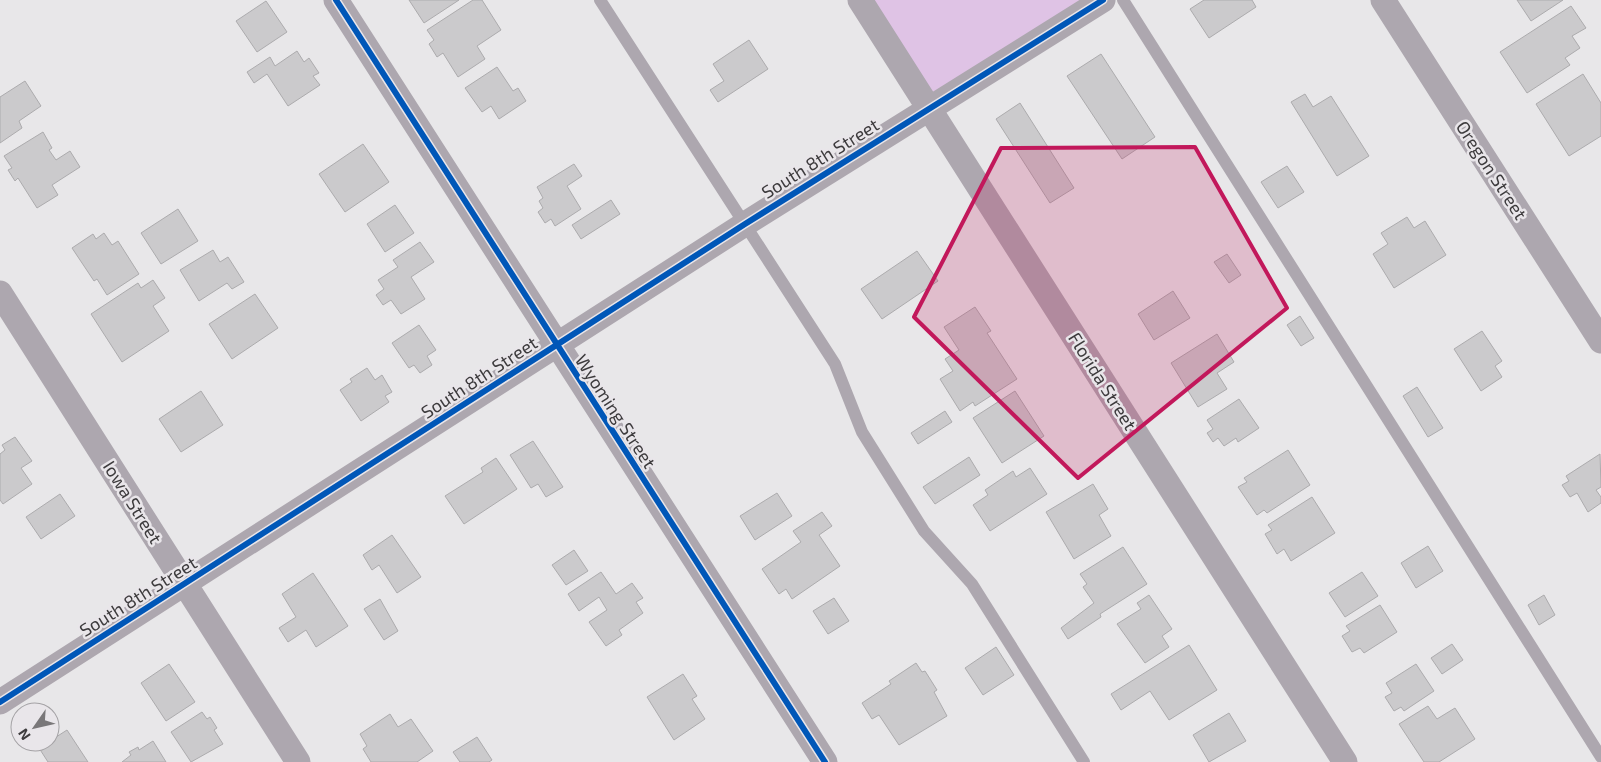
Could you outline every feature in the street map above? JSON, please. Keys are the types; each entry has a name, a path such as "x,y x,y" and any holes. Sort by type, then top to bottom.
{"street":[{"name":"Wyoming Street","path":"336,0 556,346 825,762"},
{"name":"Florida Street","path":"860,0 1345,762"},
{"name":"South 8th Street","path":"0,702 745,224 929,107 1103,0"},
{"name":"Oregon Street","path":"1383,0 1601,341"},
{"name":"Iowa Street","path":"0,293 298,762"}],"lane":[{"path":"600,0 835,364 862,432 924,531 972,584 1084,762"},
{"path":"1123,0 1601,757"}],"highlighted area":[{"path":"1195,147 1287,308 1078,478 914,317 1001,148"}],"shaded area":[{"path":"860,0 1103,0 929,107"}],"building":[{"path":"409,0 459,0 424,23"},
{"path":"473,0 482,0 501,30 477,46 485,59 458,77 443,53 437,57 429,44 434,40 427,30"},
{"path":"1204,0 1252,0 1256,7 1209,38 1190,9"},
{"path":"1517,0 1563,0 1531,21"},
{"path":"266,1 287,32 257,52 236,21"},
{"path":"1571,6 1586,28 1572,36 1580,48 1565,58 1570,65 1527,93 1500,52"},
{"path":"749,40 768,69 718,102 710,90 724,81 713,64"},
{"path":"297,51 304,62 309,58 319,73 313,76 320,85 288,106 267,74 254,83 247,72 270,57 275,66"},
{"path":"1101,54 1155,137 1122,159 1067,76"},
{"path":"497,67 513,91 518,88 526,101 499,119 491,106 482,112 465,88"},
{"path":"1583,74 1601,103 1601,136 1569,156 1536,104"},
{"path":"25,81 41,106 19,121 22,128 0,143 0,97"},
{"path":"1305,94 1313,107 1331,96 1369,156 1337,176 1291,102"},
{"path":"1020,103 1074,188 1050,203 996,119"},
{"path":"43,132 52,148 49,150 56,160 70,151 80,167 52,185 58,195 37,208 18,178 15,181 8,170 12,168 4,156"},
{"path":"363,144 389,182 345,212 319,174"},
{"path":"574,164 582,176 567,186 581,209 555,226 551,219 545,223 538,212 543,208 539,201 543,198 537,187"},
{"path":"1287,166 1304,192 1278,208 1261,182"},
{"path":"611,200 620,214 581,239 572,225"},
{"path":"395,205 414,233 385,252 367,224"},
{"path":"178,209 198,241 161,264 141,233"},
{"path":"1407,217 1414,228 1425,221 1446,255 1394,288 1373,254 1388,244 1381,233"},
{"path":"104,233 112,245 118,241 139,274 107,295 97,279 94,281 72,248 93,234 96,239"},
{"path":"420,242 434,262 411,277 425,299 401,314 391,300 383,305 376,295 384,289 378,280 398,267 393,260"},
{"path":"213,250 220,262 228,257 244,282 232,289 227,283 199,301 180,270"},
{"path":"917,251 938,281 882,319 861,289"},
{"path":"1227,254 1241,275 1229,283 1214,262"},
{"path":"153,280 165,298 153,306 169,331 122,362 91,314 138,283 141,288"},
{"path":"1173,291 1190,318 1154,340 1138,314"},
{"path":"255,294 278,328 232,359 209,324"},
{"path":"975,307 991,331 987,333 1017,379 975,406 973,402 960,411 940,379 953,371 945,359 959,350 944,327"},
{"path":"1300,316 1314,338 1301,346 1287,325"},
{"path":"419,325 436,350 427,356 432,365 420,373 414,365 409,368 392,343"},
{"path":"1482,331 1502,361 1495,366 1502,377 1481,391 1454,349"},
{"path":"1217,334 1234,362 1217,373 1227,389 1198,407 1171,363"},
{"path":"367,368 375,380 382,375 392,392 385,396 389,402 361,421 340,390 352,382 350,379"},
{"path":"1417,387 1443,428 1428,437 1403,396"},
{"path":"201,391 223,425 181,452 159,419"},
{"path":"1015,391 1044,436 1002,463 973,418"},
{"path":"1239,399 1259,428 1238,442 1236,438 1224,446 1218,438 1213,442 1207,433 1213,429 1207,420"},
{"path":"945,411 952,422 918,444 911,433"},
{"path":"15,437 32,461 21,468 32,484 3,504 0,500 0,454 5,450 2,445"},
{"path":"533,441 563,487 546,497 538,484 531,488 510,455"},
{"path":"1288,450 1310,485 1267,513 1264,510 1257,515 1238,487 1247,482 1244,478"},
{"path":"1600,454 1601,487 1596,490 1601,497 1601,503 1588,512 1577,493 1570,497 1562,485 1569,481 1566,476"},
{"path":"969,457 980,475 935,504 923,487"},
{"path":"496,458 517,489 464,524 445,496 483,472 481,468"},
{"path":"1030,468 1047,494 990,531 973,505 988,495 985,490 1013,471 1016,477"},
{"path":"1093,484 1108,509 1099,515 1111,536 1074,559 1046,512"},
{"path":"777,493 792,516 755,540 740,516"},
{"path":"60,494 75,516 41,539 26,517"},
{"path":"1312,497 1335,533 1291,561 1284,549 1277,554 1265,534 1272,530 1268,525"},
{"path":"822,512 832,526 819,535 840,566 792,599 786,589 779,594 762,569 801,542 793,531"},
{"path":"392,535 421,577 397,593 379,565 372,570 363,555"},
{"path":"1428,546 1443,571 1416,588 1401,563"},
{"path":"1123,547 1147,584 1100,614 1101,617 1068,639 1061,628 1094,603 1083,587 1087,584 1080,574"},
{"path":"574,550 588,571 566,585 552,565"},
{"path":"601,572 616,594 632,583 643,598 636,602 643,613 619,630 622,635 606,646 589,622 607,610 599,597 579,611 568,594"},
{"path":"1362,572 1378,596 1345,617 1329,593"},
{"path":"313,573 348,626 316,647 306,630 288,642 279,628 296,617 282,594"},
{"path":"1149,595 1172,629 1162,636 1169,647 1145,663 1117,624 1141,609 1137,603"},
{"path":"1544,595 1555,615 1539,625 1528,605"},
{"path":"834,598 849,621 828,634 813,611"},
{"path":"380,599 398,631 384,640 364,609"},
{"path":"1380,605 1397,632 1364,653 1360,648 1352,652 1342,636 1350,631 1346,626"},
{"path":"1452,644 1463,660 1442,674 1431,658"},
{"path":"1189,645 1217,690 1169,720 1150,691 1121,710 1111,694"},
{"path":"996,647 1014,675 983,695 965,668"},
{"path":"916,663 922,672 925,671 937,690 934,692 947,716 899,745 879,715 872,719 862,703 891,684 889,681"},
{"path":"169,664 195,702 166,721 141,683"},
{"path":"1416,664 1434,691 1404,711 1401,707 1394,711 1385,697 1392,693 1386,683"},
{"path":"683,674 697,696 692,699 705,719 674,740 647,697"},
{"path":"1428,706 1437,719 1455,708 1475,739 1439,762 1424,762 1399,724"},
{"path":"202,712 207,719 210,717 217,728 214,730 223,744 191,762 171,732"},
{"path":"1229,713 1246,741 1209,762 1193,735"},
{"path":"390,714 398,727 411,719 433,751 417,762 371,762 363,749 367,746 360,734"},
{"path":"67,730 88,762 48,762 42,752 60,752 60,734"},
{"path":"477,737 492,760 489,762 460,762 453,752"},
{"path":"153,741 166,762 122,762 131,755 129,752 138,747 139,750"}],"cycle path":[{"path":"336,0 825,762"},
{"path":"0,702 745,224 1103,0"}]}
